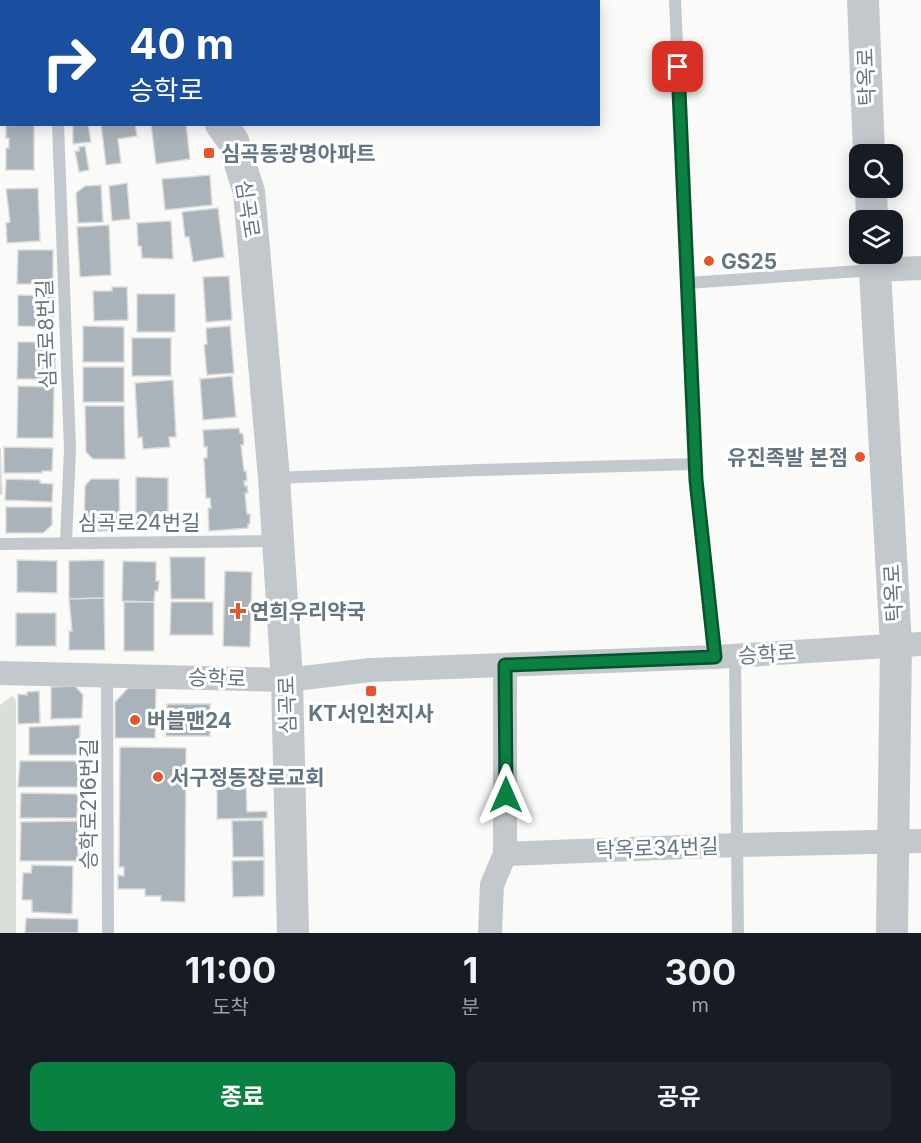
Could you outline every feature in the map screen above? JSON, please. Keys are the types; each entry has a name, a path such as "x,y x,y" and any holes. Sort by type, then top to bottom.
{"street":[{"name":"탁옥로","path":"863,0 869,144"},
{"name":"심곡로","path":"222,126 232,141 249,192 274,478 287,680 293,933"},
{"name":"탁옥로","path":"874,264 908,644 906,841 892,933"},
{"path":"890,264 921,268"},
{"name":"승학로","path":"0,673 287,680 370,670 725,657 908,644"},
{"path":"490,933 492,885 505,854 505,665"},
{"name":"탁옥로34번길","path":"505,854 906,841"}],"lane":[{"path":"675,0 695,464 725,657 736,845 738,933"},
{"name":"심곡로8번길","path":"58,126 70,449 66,542"},
{"path":"687,283 856,264"},
{"path":"274,478 695,464"},
{"name":"심곡로24번길","path":"0,544 278,541"},
{"name":"승학로216번길","path":"107,675 108,933"}],"shaded area":[{"path":"12,696 16,700 16,933 0,933 0,705"}],"building":[{"path":"6,126 34,126 34,170 6,170 6,148 9,148 9,138 6,138"},
{"path":"73,126 88,126 91,142 73,144"},
{"path":"101,126 135,126 137,136 118,139 121,163 106,165"},
{"path":"151,126 186,126 190,159 156,164"},
{"path":"85,146 89,170 79,172 75,151"},
{"path":"210,175 212,205 165,210 162,179"},
{"path":"127,183 130,219 112,221 109,186"},
{"path":"101,185 103,222 78,223 76,193 85,186"},
{"path":"38,188 40,241 7,243 6,223 10,222 6,189"},
{"path":"218,208 224,257 193,262 189,237 185,237 182,212"},
{"path":"171,221 173,259 142,258 141,246 138,246 137,223"},
{"path":"109,225 111,275 80,277 77,227"},
{"path":"18,250 53,250 53,284 17,284"},
{"path":"229,276 232,320 206,322 203,277"},
{"path":"112,287 127,287 128,320 94,321 93,291 112,291"},
{"path":"137,294 175,294 175,332 137,332"},
{"path":"18,295 54,296 53,327 18,326"},
{"path":"83,326 124,327 124,362 83,362"},
{"path":"230,326 234,373 207,375 204,345 207,344 206,328"},
{"path":"132,338 171,338 171,376 132,376"},
{"path":"18,342 55,342 55,379 17,379"},
{"path":"83,367 124,367 124,402 83,402"},
{"path":"232,376 236,417 203,420 200,379"},
{"path":"173,380 176,437 169,437 170,447 143,449 142,437 138,438 135,383"},
{"path":"18,386 54,387 53,438 17,438"},
{"path":"85,406 124,406 125,459 93,459 86,452"},
{"path":"239,428 240,433 243,434 244,445 241,445 244,471 246,471 247,481 244,481 248,493 245,493 250,524 248,528 209,531 208,508 211,508 210,498 206,498 204,458 207,458 207,447 204,447 203,430"},
{"path":"4,447 53,448 52,471 4,473"},
{"path":"0,448 2,494 0,494"},
{"path":"136,477 168,478 168,529 136,529"},
{"path":"6,479 40,480 40,483 53,484 52,502 5,500"},
{"path":"91,479 119,479 120,531 90,531 84,526 85,486"},
{"path":"6,507 52,507 52,525 43,533 6,533"},
{"path":"170,557 205,557 205,599 171,599"},
{"path":"17,560 57,561 57,593 17,592"},
{"path":"104,560 104,598 69,599 69,561"},
{"path":"123,561 156,562 156,581 159,581 154,602 122,601"},
{"path":"225,571 252,572 250,647 223,646"},
{"path":"104,598 105,650 69,650 69,631 72,631 69,599"},
{"path":"124,602 154,602 154,651 124,651"},
{"path":"171,602 213,602 213,635 170,635"},
{"path":"16,613 56,613 56,646 16,646"},
{"path":"75,686 83,695 82,718 51,719 51,687"},
{"name":"버블맨24","path":"128,688 156,688 155,738 115,738 115,702"},
{"path":"39,691 40,723 18,724 18,694 27,695 27,692"},
{"path":"167,704 210,704 210,736 166,736"},
{"path":"80,725 79,755 29,755 29,727"},
{"path":"120,747 186,748 185,902 161,901 161,896 145,896 145,889 118,889 118,875 124,876 124,867 119,867"},
{"path":"20,761 78,761 78,787 18,787"},
{"path":"217,786 246,786 247,812 267,811 267,818 217,819"},
{"path":"21,793 78,794 77,818 20,818"},
{"path":"263,820 264,857 233,857 232,821"},
{"path":"78,821 78,861 20,861 21,822"},
{"path":"264,860 264,896 233,897 232,861"},
{"path":"32,865 73,866 72,914 32,912 32,900 22,900 23,873 31,873"},
{"path":"26,918 78,919 78,933 25,933"}],"place":[{"name":"심곡동광명아파트","path":"209,153"},
{"name":"GS25","path":"709,261"},
{"name":"유진족발 본점","path":"860,457"},
{"name":"연희우리약국","path":"238,611"},
{"name":"KT서인천지사","path":"371,691"},
{"name":"버블맨24","path":"135,720"},
{"name":"서구정동장로교회","path":"158,777"}],"route":[{"path":"506,795 505,665 715,657 696,480 678,67"}]}
